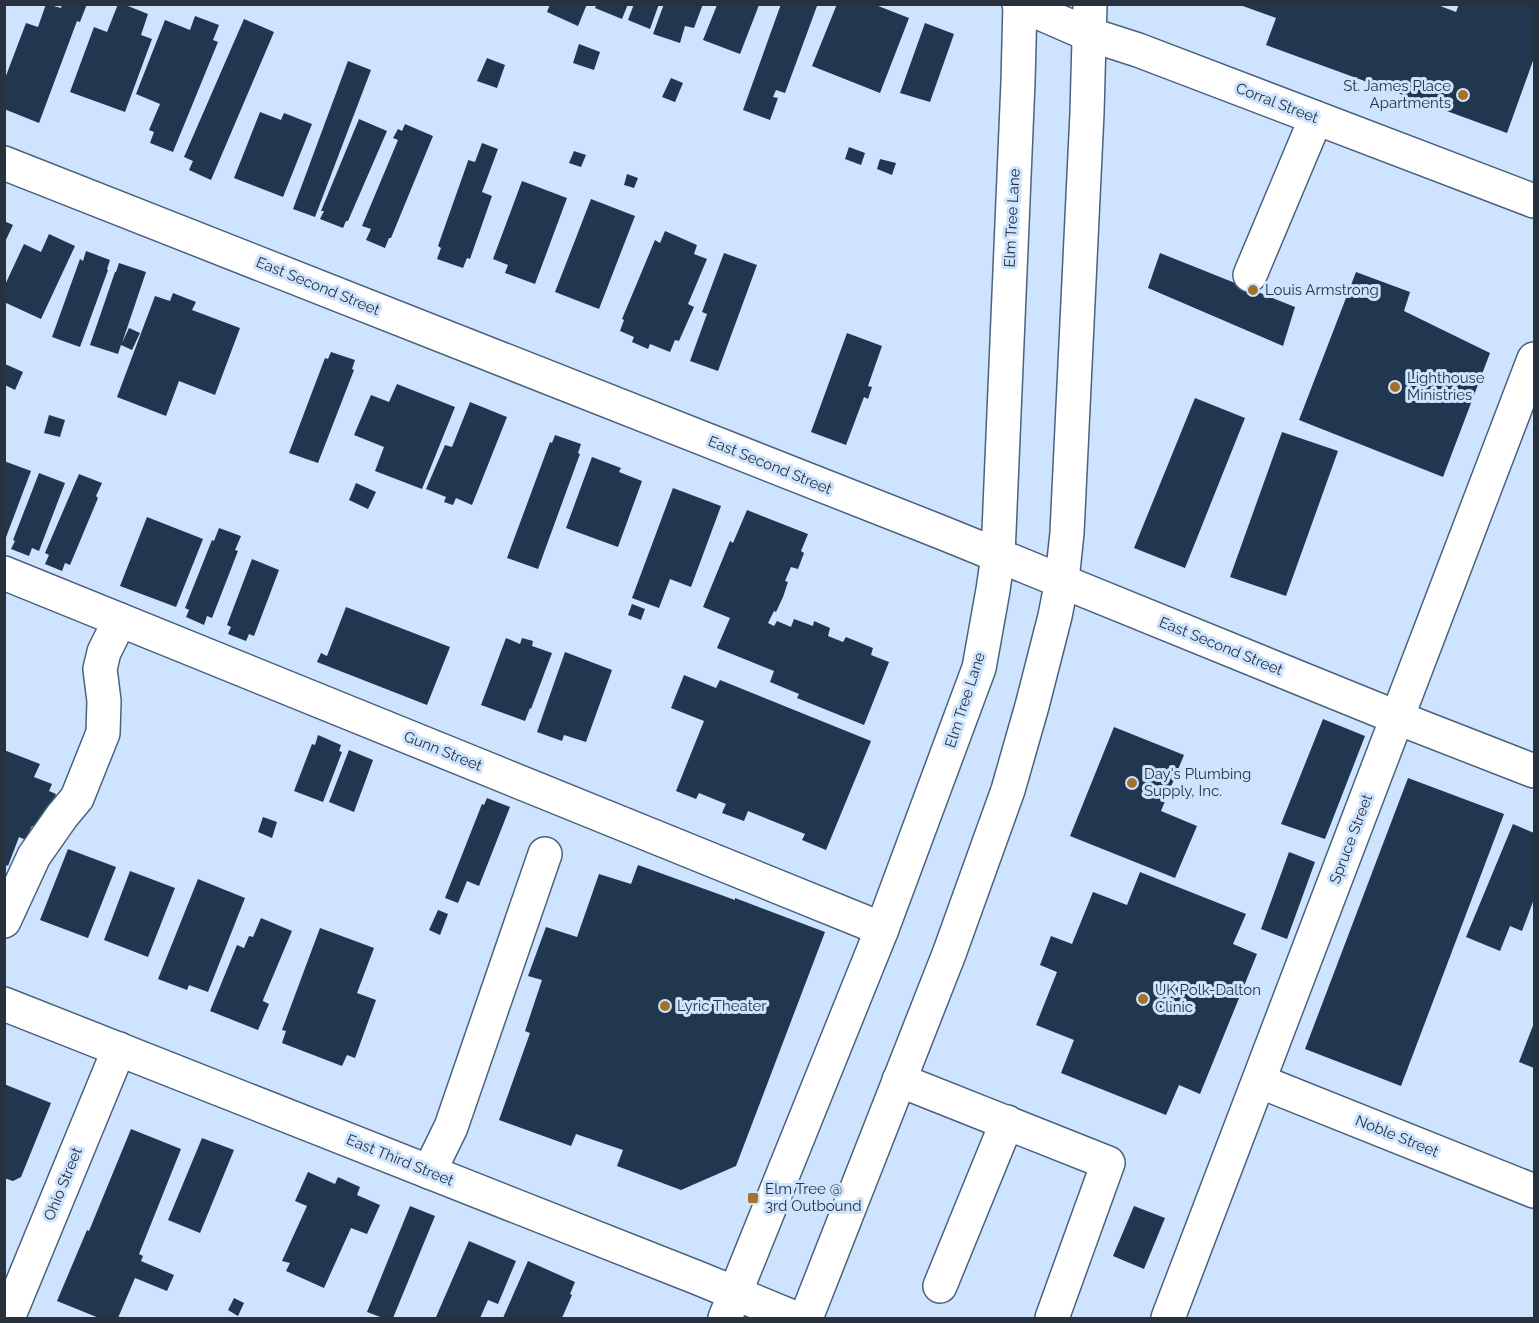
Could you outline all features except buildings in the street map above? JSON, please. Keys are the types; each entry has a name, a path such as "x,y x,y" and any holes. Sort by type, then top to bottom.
{"street":[{"name":"Corral Street","path":"1019,4 1089,19 1138,50 1534,201"},
{"name":"Elm Tree Lane","path":"731,1306 882,929 980,668 998,555 1018,82 1019,4"},
{"path":"806,1318 949,954 1008,790 1055,616 1067,534 1089,19"},
{"path":"1250,275 1316,118"},
{"name":"East Second Street","path":"4,162 1062,580 1398,718 1534,771"},
{"name":"Spruce Street","path":"1168,1318 1398,718 1527,400 1534,359"},
{"name":"Gunn Street","path":"4,573 882,929"},
{"path":"4,921 34,856 77,798 103,733 104,701 100,669 104,652 120,620"},
{"path":"429,1172 451,1127 545,854"},
{"name":"East Third Street","path":"4,1004 429,1172 731,1306 795,1318"},
{"name":"Ohio Street","path":"8,1318 119,1049"},
{"path":"899,1080 1108,1163 1052,1318"},
{"name":"Noble Street","path":"1259,1081 1534,1191"},
{"path":"940,1286 1007,1122"}],"place":[{"name":"St. James Place Apartments","path":"1463,95"},
{"name":"Louis Armstrong","path":"1253,290"},
{"name":"Lighthouse Ministries","path":"1395,387"},
{"name":"Day's Plumbing Supply, Inc.","path":"1132,783"},
{"name":"UK Polk-Dalton Clinic","path":"1143,999"},
{"name":"Lyric Theater","path":"665,1006"},
{"name":"Elm Tree @ 3rd Outbound","path":"753,1198"}]}
